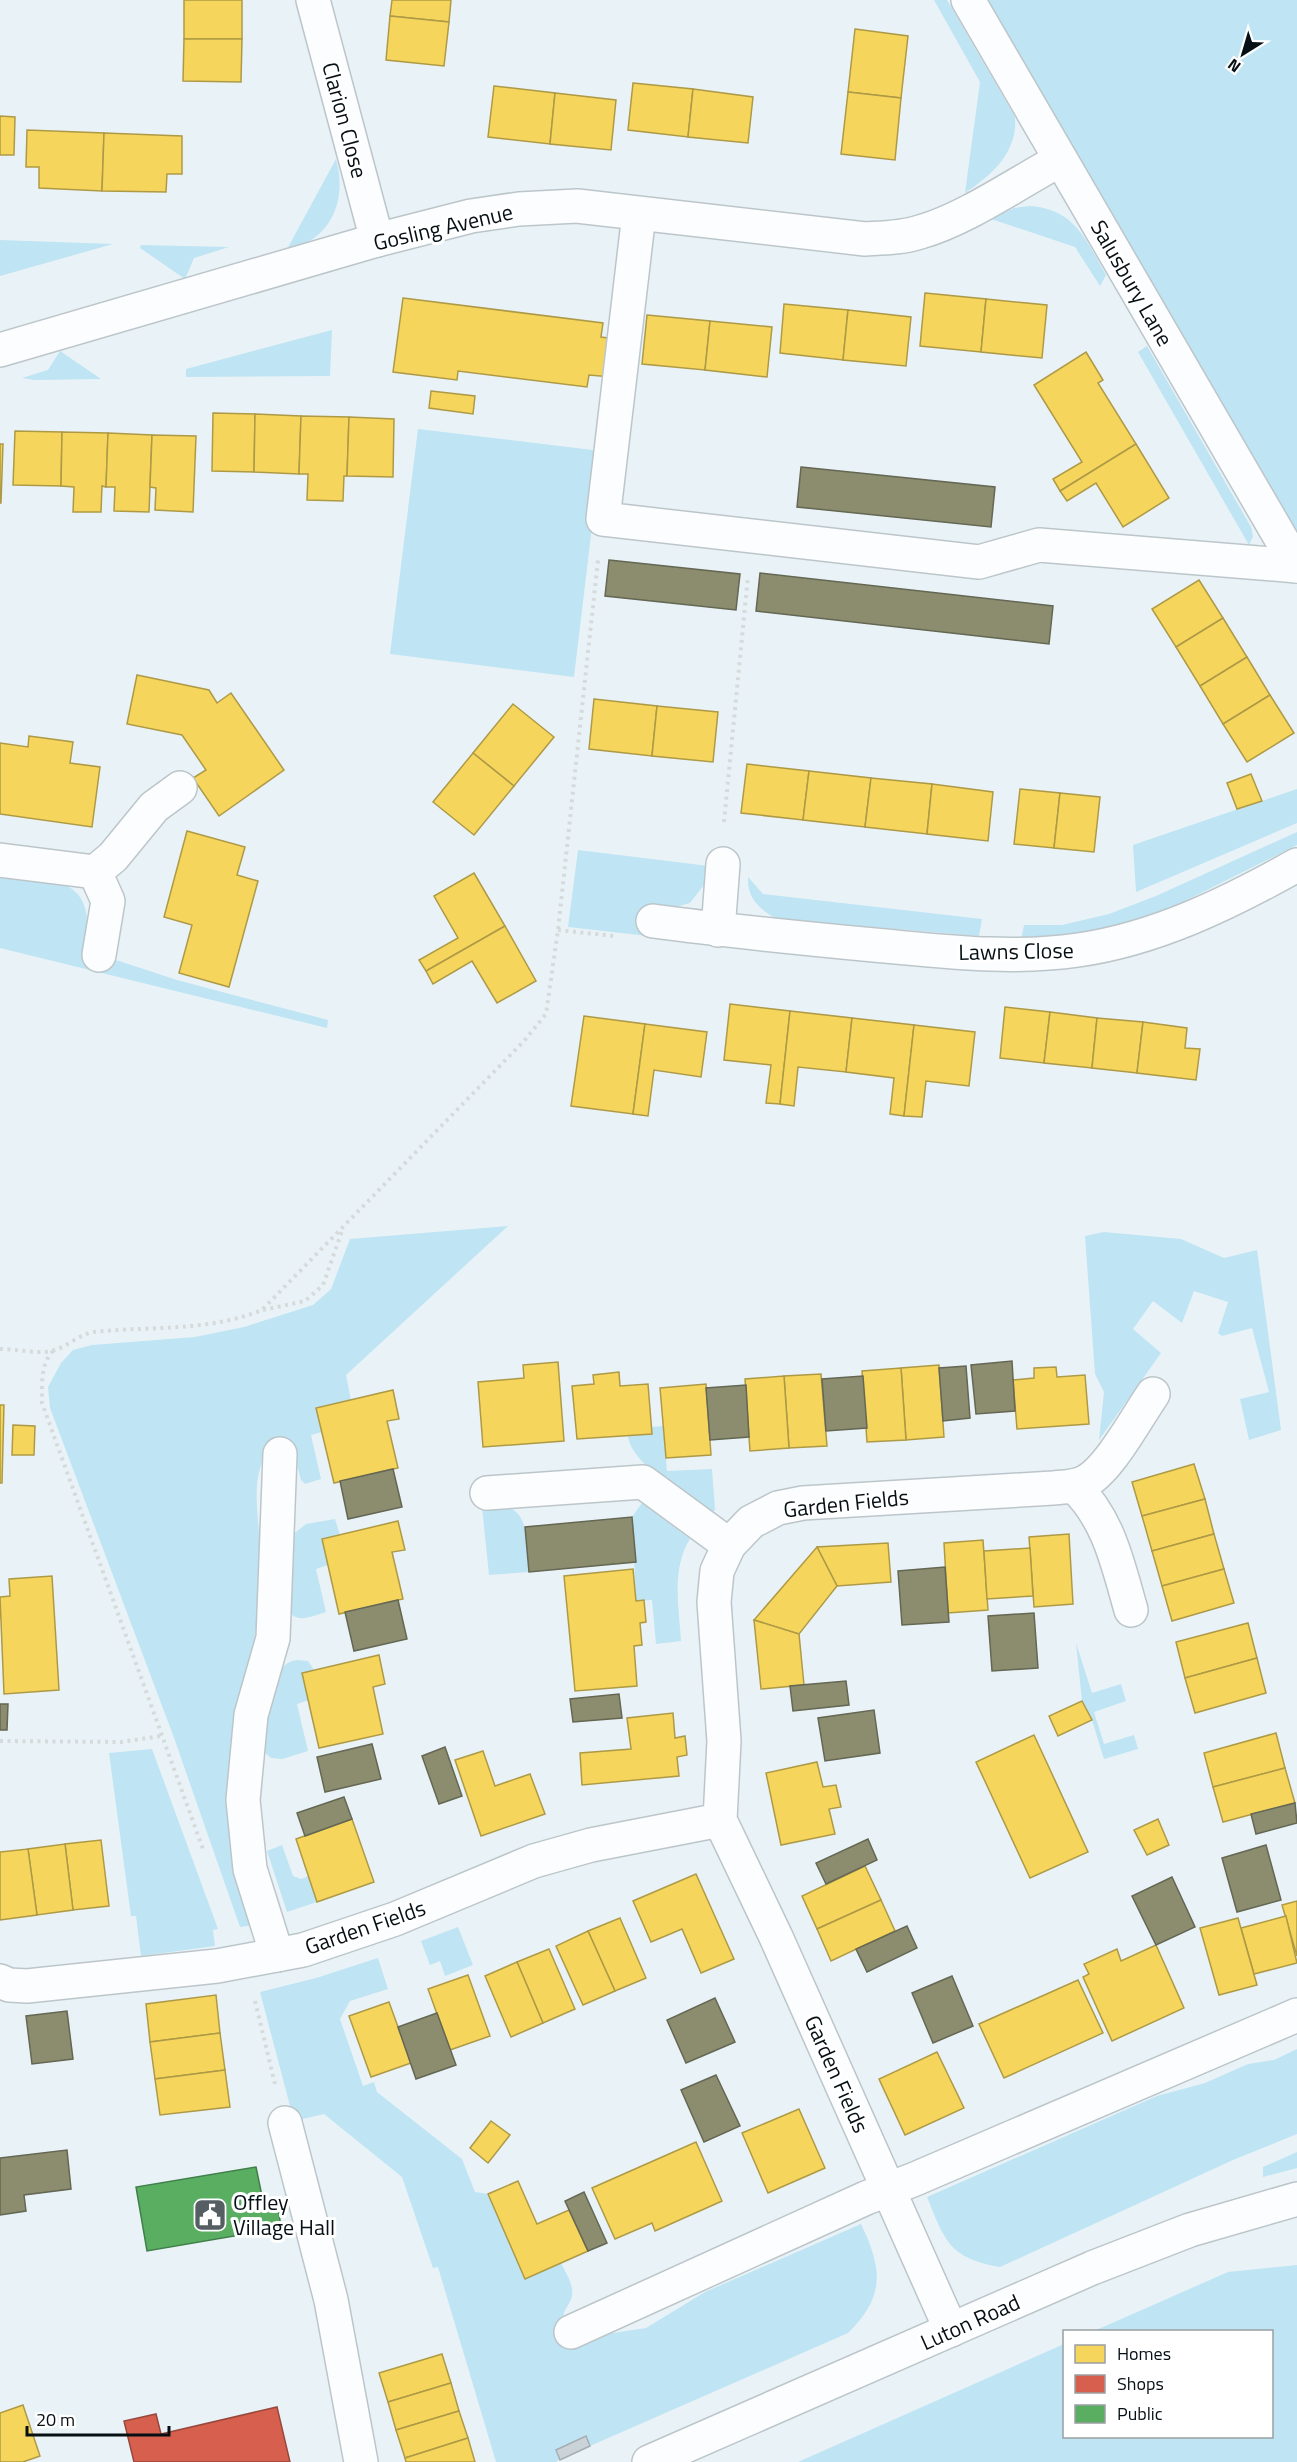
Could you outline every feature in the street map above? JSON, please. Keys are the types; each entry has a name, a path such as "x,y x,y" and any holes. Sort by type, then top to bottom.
{"street":[{"name":"Clarion Close","path":"313,0 377,240"},
{"name":"Salusbury Lane","path":"968,0 1297,566"},
{"name":"Gosling Avenue","path":"0,350 377,240 471,216 519,209 576,206 865,238 891,238 918,233 940,225 1060,160"},
{"path":"639,214 603,519 979,562 1039,545 1297,566"},
{"path":"0,860 94,872 113,857 154,807 180,788"},
{"path":"718,930 723,864"},
{"name":"Lawns Close","path":"653,921 718,930 978,955 1035,954 1078,950 1123,941 1177,923 1297,865"},
{"path":"94,872 108,901 99,955"},
{"name":"Garden Fields","path":"951,2330 776,1937 720,1820 724,1741 714,1591 721,1559 729,1545 752,1522 763,1515 795,1504 1074,1486 1086,1481 1102,1469 1153,1394"},
{"path":"277,1955 250,1869 243,1800 252,1715 273,1638 280,1454"},
{"path":"487,1493 643,1482 729,1545"},
{"path":"1074,1486 1085,1496 1102,1521 1131,1610"},
{"name":"Garden Fields","path":"0,1981 9,1985 27,1986 243,1962 303,1950 395,1919 534,1861 591,1845 720,1820"},
{"path":"572,2332 823,2217 1297,2015"},
{"path":"285,2123 331,2300 361,2462"},
{"name":"Luton Road","path":"649,2462 1092,2268 1179,2235 1297,2199"}],"path":[{"path":"262,1310 524,1041 546,1014 558,930 603,519"},
{"path":"723,864 723,832 752,536"},
{"path":"207,1859 42,1403 42,1373 46,1358 54,1350 90,1332 195,1327 242,1319 262,1310 305,1301 323,1285 344,1225"},
{"path":"0,1349 28,1352 54,1350"},
{"path":"0,1740 121,1742 161,1736"},
{"path":"243,1962 285,2123"}],"shaded area":[{"path":"934,0 947,0 1015,117 1015,130 1008,152 985,178 965,193 980,82"},
{"path":"988,0 1297,0 1297,535"},
{"path":"336,159 339,190 332,217 314,238 286,251"},
{"path":"1029,206 1057,213 1077,228 1106,275 1100,286 1075,247 991,219 1014,208"},
{"path":"0,240 113,244 0,276"},
{"path":"141,245 229,247 194,258 185,279 140,248"},
{"path":"332,330 330,376 186,377 186,369"},
{"path":"1147,346 1251,527 1253,536 1249,545 1138,352"},
{"path":"60,351 101,379 35,380 22,378 48,370"},
{"path":"418,429 601,451 574,677 390,654"},
{"path":"1297,789 1297,823 1136,892 1133,845"},
{"path":"1297,832 1297,845 1163,912 1082,937 1021,940 1024,925 1062,925 1109,914 1156,896"},
{"path":"578,850 709,866 707,881 690,903 668,909 648,936 568,927"},
{"path":"0,875 52,880 74,890 82,899 87,917 83,953 328,1020 327,1028 0,948"},
{"path":"748,877 763,894 982,919 979,936 777,919 755,902 748,884"},
{"path":"508,1226 346,1375 351,1400 317,1408 322,1432 311,1435 321,1479 305,1484 301,1480 295,1457 267,1453 262,1464 257,1488 260,1552 256,1624 231,1744 228,1775 229,1821 233,1852 254,1925 240,1927 173,1735 50,1408 48,1387 61,1363 73,1350 92,1345 195,1337 244,1327 313,1305 331,1289 350,1239"},
{"path":"1104,1232 1181,1239 1224,1258 1257,1250 1281,1430 1249,1440 1240,1399 1269,1392 1252,1328 1222,1336 1218,1333 1228,1302 1194,1291 1182,1323 1153,1301 1133,1329 1161,1353 1099,1440 1104,1392 1095,1374 1085,1236"},
{"path":"663,1426 667,1471 712,1469 715,1510 711,1514 649,1468 631,1446 628,1435 651,1427"},
{"path":"642,1503 690,1539 680,1563 678,1575 681,1641 656,1644 652,1600 636,1601 632,1517"},
{"path":"482,1507 507,1507 520,1517 526,1535 529,1572 489,1575"},
{"path":"335,1519 340,1535 322,1539 328,1565 316,1569 326,1612 305,1618 295,1617 288,1609 291,1536 306,1524"},
{"path":"1076,1643 1092,1693 1121,1684 1126,1701 1094,1712 1104,1744 1134,1735 1138,1749 1104,1759 1092,1720 1082,1701"},
{"path":"297,1660 308,1661 314,1670 302,1674 309,1700 297,1704 308,1751 282,1759 271,1758 263,1751 272,1694 279,1673 284,1666"},
{"path":"152,1749 218,1929 213,1930 215,1946 141,1956 136,1916 131,1916 109,1753"},
{"path":"282,1845 293,1876 301,1879 309,1876 317,1902 287,1912 267,1851"},
{"path":"458,1927 473,1965 445,1976 440,1961 430,1965 421,1941"},
{"path":"378,1958 388,1989 350,2001 340,2019 363,2086 374,2082 377,2092 462,2159 475,2192 488,2194 525,2279 561,2263 572,2288 571,2299 563,2319 579,2338 646,2328 705,2292 861,2224 876,2268 877,2281 869,2307 848,2333 590,2446 586,2436 556,2462 496,2462 438,2267 433,2268 402,2177 324,2114 294,2121 260,1992 316,1978"},
{"path":"1297,2049 1297,2134 1233,2160 1000,2267 983,2263 959,2252 951,2245 939,2225 927,2197 1157,2096 1205,2083 1248,2064 1274,2060"},
{"path":"1297,2152 1297,2168 1263,2177 1263,2167"},
{"path":"1297,2265 1297,2462 798,2462 1063,2344 1063,2438 1273,2438 1273,2330 1096,2330 1228,2272"}],"building: Homes":[{"path":"184,0 242,0 242,39 184,39"},
{"path":"392,0 451,0 449,22 390,16"},
{"path":"390,16 449,22 444,66 386,60"},
{"path":"855,29 908,36 901,98 848,92"},
{"path":"184,39 242,39 241,82 183,81"},
{"path":"633,83 693,89 688,137 628,130"},
{"path":"494,86 555,93 550,144 488,137"},
{"path":"693,89 753,97 748,143 688,137"},
{"path":"848,92 901,98 895,160 841,154"},
{"path":"555,93 616,100 611,150 550,144"},
{"path":"0,116 15,117 14,155 0,155"},
{"path":"27,130 104,133 102,191 39,188 39,167 26,167"},
{"path":"104,133 182,136 182,174 167,174 166,192 102,191"},
{"path":"925,293 986,299 981,352 920,346"},
{"path":"403,298 603,323 601,337 615,339 611,377 589,375 587,387 458,371 457,380 393,372"},
{"path":"986,299 1047,305 1042,358 981,352"},
{"path":"784,304 848,310 843,360 780,353"},
{"path":"848,310 911,317 906,366 843,360"},
{"path":"647,315 710,321 705,370 642,364"},
{"path":"710,321 772,327 767,377 705,370"},
{"path":"1086,352 1103,380 1098,383 1136,444 1060,491 1053,479 1082,462 1034,385"},
{"path":"431,391 475,396 473,414 429,408"},
{"path":"213,413 255,414 254,472 212,471"},
{"path":"255,414 301,416 299,474 254,472"},
{"path":"301,416 349,417 347,476 344,476 343,501 307,500 308,474 299,474"},
{"path":"349,417 394,419 393,477 347,476"},
{"path":"15,431 62,432 61,486 13,485"},
{"path":"62,432 108,433 106,487 102,486 101,512 73,512 74,487 61,486"},
{"path":"108,433 152,435 149,512 114,511 115,487 106,487"},
{"path":"152,435 196,436 193,512 155,510 156,488 150,487"},
{"path":"0,444 3,444 1,503 0,503"},
{"path":"1136,444 1169,498 1123,527 1096,483 1067,501 1060,491"},
{"path":"1199,580 1223,618 1176,647 1152,609"},
{"path":"1223,618 1247,657 1200,686 1176,647"},
{"path":"1247,657 1270,695 1223,724 1200,686"},
{"path":"137,675 209,690 217,703 231,693 284,770 219,816 193,778 206,770 182,735 127,724"},
{"path":"1270,695 1294,733 1247,762 1223,724"},
{"path":"594,699 657,706 652,756 589,749"},
{"path":"513,704 554,737 514,786 473,753"},
{"path":"657,706 718,712 713,762 652,756"},
{"path":"29,736 73,742 70,763 100,767 92,827 0,814 0,743 28,747"},
{"path":"473,753 514,786 474,835 433,802"},
{"path":"747,764 809,771 803,820 741,813"},
{"path":"809,771 871,778 865,827 803,820"},
{"path":"1251,774 1262,801 1237,809 1227,783"},
{"path":"871,778 932,784 927,834 865,827"},
{"path":"932,784 993,792 988,841 927,834"},
{"path":"1020,789 1060,793 1054,848 1014,844"},
{"path":"1060,793 1100,797 1094,852 1054,848"},
{"path":"187,831 245,847 237,875 258,881 229,987 179,973 192,925 164,917"},
{"path":"474,873 505,926 426,971 419,960 458,938 434,896"},
{"path":"505,926 536,981 497,1003 472,961 433,984 426,971"},
{"path":"730,1004 790,1011 780,1104 766,1103 771,1065 724,1060"},
{"path":"1005,1007 1050,1012 1044,1063 1000,1058"},
{"path":"790,1011 852,1018 846,1072 798,1067 794,1106 780,1104"},
{"path":"1050,1012 1097,1018 1092,1068 1044,1063"},
{"path":"584,1016 645,1024 633,1114 571,1106"},
{"path":"852,1018 914,1025 904,1116 890,1114 894,1078 846,1072"},
{"path":"1097,1018 1143,1022 1137,1073 1092,1068"},
{"path":"1143,1022 1187,1028 1185,1048 1200,1049 1196,1080 1137,1073"},
{"path":"645,1024 707,1032 701,1077 654,1070 648,1116 633,1114"},
{"path":"914,1025 975,1032 969,1086 926,1081 922,1117 904,1116"},
{"path":"558,1362 564,1441 483,1447 478,1382 524,1378 523,1365"},
{"path":"939,1365 944,1437 906,1440 901,1368"},
{"path":"1056,1367 1057,1377 1085,1375 1089,1424 1017,1429 1013,1380 1034,1378 1034,1368"},
{"path":"901,1368 906,1440 867,1442 862,1371"},
{"path":"619,1372 620,1386 648,1384 652,1434 577,1439 572,1386 594,1384 593,1375"},
{"path":"821,1374 827,1446 789,1448 784,1376"},
{"path":"784,1376 789,1448 750,1451 745,1379"},
{"path":"706,1384 711,1455 666,1458 660,1388"},
{"path":"393,1390 399,1419 387,1421 398,1468 334,1483 316,1408"},
{"path":"0,1405 4,1405 2,1483 0,1483"},
{"path":"13,1425 35,1426 34,1455 12,1455"},
{"path":"1194,1464 1205,1499 1142,1516 1132,1482"},
{"path":"1205,1499 1214,1534 1152,1551 1142,1516"},
{"path":"398,1521 405,1550 392,1552 403,1599 339,1614 322,1539"},
{"path":"1069,1534 1073,1604 1034,1607 1029,1537"},
{"path":"1214,1534 1224,1569 1162,1586 1152,1551"},
{"path":"983,1540 988,1610 948,1613 944,1543"},
{"path":"888,1543 891,1582 837,1586 817,1547"},
{"path":"817,1547 837,1586 799,1634 754,1620"},
{"path":"1030,1548 1033,1596 987,1599 984,1551"},
{"path":"633,1569 636,1601 644,1600 646,1622 640,1623 642,1645 634,1646 637,1686 575,1691 564,1576"},
{"path":"1224,1569 1234,1603 1172,1621 1162,1586"},
{"path":"52,1576 59,1690 4,1694 0,1597 10,1596 9,1579"},
{"path":"754,1620 799,1634 804,1685 761,1689"},
{"path":"1248,1623 1257,1658 1185,1678 1176,1642"},
{"path":"379,1655 385,1684 373,1687 383,1734 319,1748 302,1673"},
{"path":"1257,1658 1266,1693 1195,1713 1185,1678"},
{"path":"1082,1701 1092,1720 1058,1736 1049,1716"},
{"path":"673,1713 675,1738 685,1736 687,1755 677,1757 679,1776 582,1785 580,1753 631,1749 627,1718"},
{"path":"1276,1733 1285,1768 1213,1787 1204,1753"},
{"path":"1034,1735 1088,1852 1030,1878 976,1762"},
{"path":"483,1751 495,1786 530,1774 545,1814 481,1836 455,1760"},
{"path":"817,1762 823,1787 836,1785 841,1807 829,1809 835,1834 781,1845 766,1773"},
{"path":"1285,1768 1295,1803 1223,1822 1213,1787"},
{"path":"352,1819 374,1882 317,1902 296,1839"},
{"path":"1158,1819 1169,1845 1147,1855 1134,1830"},
{"path":"101,1840 109,1906 73,1910 65,1844"},
{"path":"65,1844 73,1910 37,1915 28,1849"},
{"path":"28,1849 37,1915 0,1920 0,1852"},
{"path":"865,1866 881,1900 817,1929 802,1896"},
{"path":"696,1874 734,1959 701,1973 682,1929 651,1942 633,1901"},
{"path":"881,1900 895,1931 831,1961 817,1929"},
{"path":"1297,1901 1297,1956 1282,1905"},
{"path":"1286,1916 1297,1963 1254,1974 1241,1928"},
{"path":"620,1918 646,1978 615,1991 588,1931"},
{"path":"1238,1918 1257,1985 1219,1995 1200,1928"},
{"path":"588,1931 615,1991 583,2005 556,1946"},
{"path":"1156,1945 1184,2008 1112,2041 1083,1977 1089,1974 1084,1964 1117,1949 1121,1961"},
{"path":"549,1949 575,2009 543,2023 517,1962"},
{"path":"517,1962 543,2023 511,2037 485,1976"},
{"path":"468,1975 490,2036 450,2050 428,1989"},
{"path":"1078,1980 1103,2033 1004,2078 979,2024"},
{"path":"216,1995 220,2033 150,2042 146,2004"},
{"path":"389,2002 411,2063 371,2077 349,2016"},
{"path":"220,2033 225,2070 155,2079 150,2042"},
{"path":"937,2052 964,2108 905,2135 879,2079"},
{"path":"225,2070 230,2107 160,2115 155,2079"},
{"path":"799,2109 825,2168 768,2193 742,2133"},
{"path":"491,2121 510,2135 488,2163 470,2148"},
{"path":"696,2142 722,2201 655,2231 652,2223 615,2239 592,2188"},
{"path":"518,2181 537,2224 569,2210 588,2251 525,2279 488,2194"},
{"path":"442,2354 451,2383 388,2402 379,2373"},
{"path":"451,2383 459,2411 396,2430 388,2402"},
{"path":"23,2405 40,2456 23,2462 0,2462 0,2413"},
{"path":"459,2411 468,2438 405,2458 396,2430"},
{"path":"468,2438 475,2462 406,2462 405,2458"}],"building: Shops":[{"path":"277,2407 290,2462 134,2462 124,2421 156,2414 161,2434"}],"building: Public":[{"name":"Offley Village Hall","path":"256,2167 263,2201 277,2199 281,2228 147,2251 136,2187"}],"building: Industry":[{"path":"801,467 995,487 991,527 797,507"},
{"path":"609,560 740,574 736,610 605,596"},
{"path":"760,573 1053,606 1049,644 756,611"},
{"path":"1012,1361 1015,1411 976,1414 971,1365"},
{"path":"966,1366 970,1418 943,1421 939,1368"},
{"path":"863,1376 867,1428 826,1431 822,1379"},
{"path":"746,1385 749,1437 710,1440 706,1388"},
{"path":"393,1469 402,1507 348,1519 340,1481"},
{"path":"632,1517 636,1562 529,1572 525,1527"},
{"path":"945,1567 949,1622 902,1625 898,1571"},
{"path":"398,1600 407,1639 354,1651 345,1612"},
{"path":"1034,1613 1038,1668 992,1671 988,1616"},
{"path":"846,1681 849,1705 793,1711 790,1686"},
{"path":"619,1694 622,1718 573,1722 570,1699"},
{"path":"0,1704 8,1704 7,1730 0,1730"},
{"path":"874,1710 880,1753 825,1761 818,1718"},
{"path":"372,1744 381,1779 325,1792 317,1757"},
{"path":"445,1747 462,1796 439,1804 422,1756"},
{"path":"344,1797 352,1819 305,1836 297,1813"},
{"path":"1295,1803 1297,1823 1256,1834 1251,1814"},
{"path":"868,1839 877,1860 826,1884 816,1863"},
{"path":"1266,1845 1281,1900 1237,1912 1222,1858"},
{"path":"1172,1877 1195,1927 1156,1945 1132,1896"},
{"path":"907,1926 917,1948 867,1972 856,1949"},
{"path":"952,1976 973,2026 933,2043 912,1993"},
{"path":"715,1998 735,2042 686,2063 667,2020"},
{"path":"67,2011 73,2059 32,2064 26,2016"},
{"path":"437,2013 456,2065 416,2079 398,2027"},
{"path":"716,2075 740,2126 704,2142 681,2090"},
{"path":"67,2150 71,2189 24,2195 26,2211 0,2215 0,2158"},
{"path":"584,2192 607,2243 588,2251 565,2201"}],"building: Other":[{"path":"586,2436 590,2446 560,2460 556,2450"}],"place":[{"name":"Offley Village Hall","path":"210,2215"}]}
